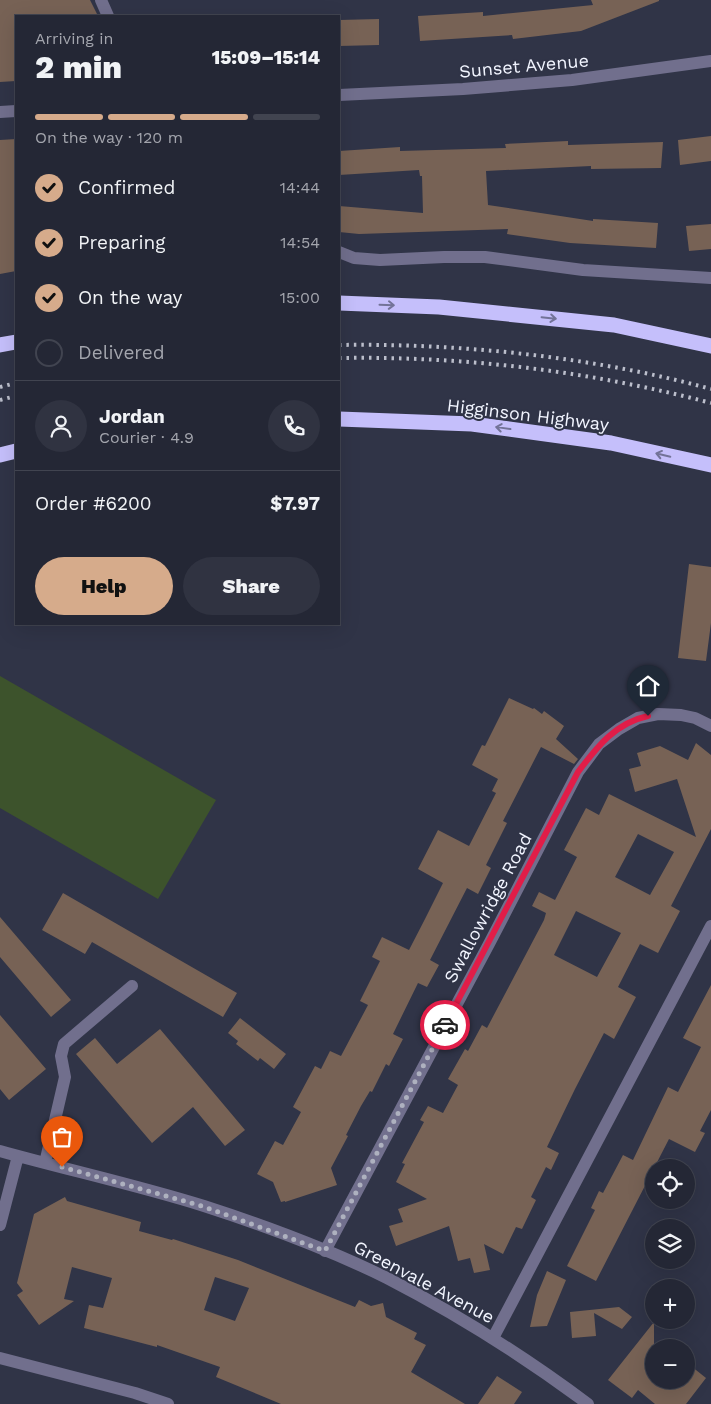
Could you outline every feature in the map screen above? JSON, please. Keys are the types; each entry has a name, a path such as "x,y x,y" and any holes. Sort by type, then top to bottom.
{"highway":[{"path":"340,303 439,307 614,325 711,346"},
{"path":"0,345 15,342"},
{"name":"Higginson Highway","path":"340,419 472,424 611,443 711,465"},
{"path":"0,455 15,451"}],"street":[{"path":"101,0 108,15"},
{"name":"Sunset Avenue","path":"340,95 464,89 572,80 711,62"},
{"path":"0,112 15,111"},
{"path":"340,252 354,258 380,260 484,257 583,270 711,278"},
{"name":"Swallowridge Road","path":"325,1251 583,765 600,744 619,729 638,718 658,714 680,715 695,718 711,726"},
{"path":"493,1338 711,926"},
{"path":"45,1163 65,1077 61,1056 64,1044 132,986"},
{"name":"Greenvale Avenue","path":"0,1151 202,1206 325,1251 386,1278 493,1338 588,1404"},
{"path":"0,1226 18,1156"},
{"path":"0,1358 168,1404"}],"green space":[{"path":"0,676 216,800 158,899 0,808"}],"building":[{"path":"0,0 90,0 98,15 15,15 15,81 0,82"},
{"path":"591,0 659,1 581,31 513,39 512,35 420,41 418,16 483,12 483,16 593,5"},
{"path":"379,19 379,45 340,46 340,20"},
{"path":"711,136 711,161 680,165 678,140"},
{"path":"15,139 15,271 0,274 0,140"},
{"path":"568,141 568,145 663,142 661,168 591,169 591,166 486,171 488,205 593,221 593,219 658,223 656,248 570,243 507,234 508,229 359,234 340,232 340,206 423,213 422,176 420,176 419,170 340,175 340,151 400,147 400,151 506,148 505,144"},
{"path":"711,224 711,249 689,251 686,226"},
{"path":"689,564 711,567 711,623 706,661 678,658"},
{"path":"509,698 534,708 542,714 544,711 564,726 556,739 578,759 574,764 541,747 503,821 507,823 486,865 491,868 478,894 467,888 430,960 439,965 427,987 418,983 393,1034 403,1039 389,1066 386,1064 372,1092 370,1091 361,1106 331,1168 337,1185 281,1202 273,1182 257,1174 275,1141 283,1145 301,1112 293,1107 315,1066 321,1069 330,1051 341,1056 368,1005 360,1001 380,961 372,957 382,937 409,950 443,883 418,869 438,830 469,846 496,793 492,791 498,779 472,765 482,745 485,746"},
{"path":"696,743 711,755 711,829 671,906 680,911 658,953 640,944 618,987 636,997 614,1039 604,1033 575,1089 547,1147 559,1153 551,1170 546,1167 531,1197 536,1200 522,1229 516,1227 503,1254 484,1244 490,1270 474,1273 470,1258 458,1261 449,1226 396,1246 389,1226 403,1222 398,1209 427,1199 396,1182 405,1164 402,1163 424,1122 420,1120 428,1106 443,1113 458,1085 448,1079 465,1049 468,1051 482,1025 487,1028 544,920 546,913 532,906 539,892 555,900 577,857 564,850 586,808 599,815 609,794 696,837 677,779 635,792 629,769 641,766 637,753 660,746 688,760","holes":["638,834 674,852 650,895 615,877","576,911 621,933 597,977 554,955"]},
{"path":"63,893 237,993 223,1017 92,942 85,954 42,930"},
{"path":"0,917 71,1000 51,1017 0,957"},
{"path":"711,985 711,1110 700,1131 705,1133 695,1152 669,1139 659,1159 645,1159 645,1186 596,1281 567,1266 595,1210 591,1208 599,1191 603,1193 623,1155 633,1160 668,1087 678,1092 701,1047 683,1038"},
{"path":"0,1015 46,1069 9,1100 0,1089"},
{"path":"240,1018 286,1054 274,1069 260,1058 258,1061 236,1044 238,1041 228,1033"},
{"path":"160,1029 245,1130 225,1146 193,1107 152,1143 76,1054 95,1038 117,1064"},
{"path":"65,1197 67,1201 141,1222 139,1231 173,1239 238,1260 355,1307 359,1300 371,1306 383,1303 386,1317 417,1333 414,1339 426,1345 411,1372 465,1404 281,1404 216,1377 220,1367 157,1345 157,1347 84,1328 89,1305 103,1308 112,1278 72,1267 64,1299 74,1301 39,1325 17,1295 23,1291 17,1283 34,1214","holes":["215,1277 249,1288 235,1321 204,1310"]},
{"path":"547,1271 566,1280 547,1326 530,1327 537,1295"},
{"path":"619,1307 632,1317 622,1329 594,1313 596,1336 572,1338 570,1312"},
{"path":"648,1329 654,1329 654,1339 645,1339 645,1389 695,1389 695,1369 706,1378 686,1404 655,1404 638,1390 632,1398 608,1380"},
{"path":"497,1376 522,1392 514,1404 478,1404"}],"railway":[{"path":"340,345 431,347 526,354 621,368 711,389"},
{"path":"340,358 433,360 526,368 619,382 711,403"},
{"path":"0,387 15,383"},
{"path":"0,400 15,396"}],"way so far":[{"path":"62,1167 131,1185 237,1217 325,1251 445,1025"}],"route":[{"path":"445,1025 578,772 600,744 619,729 638,718 648,716"}]}
